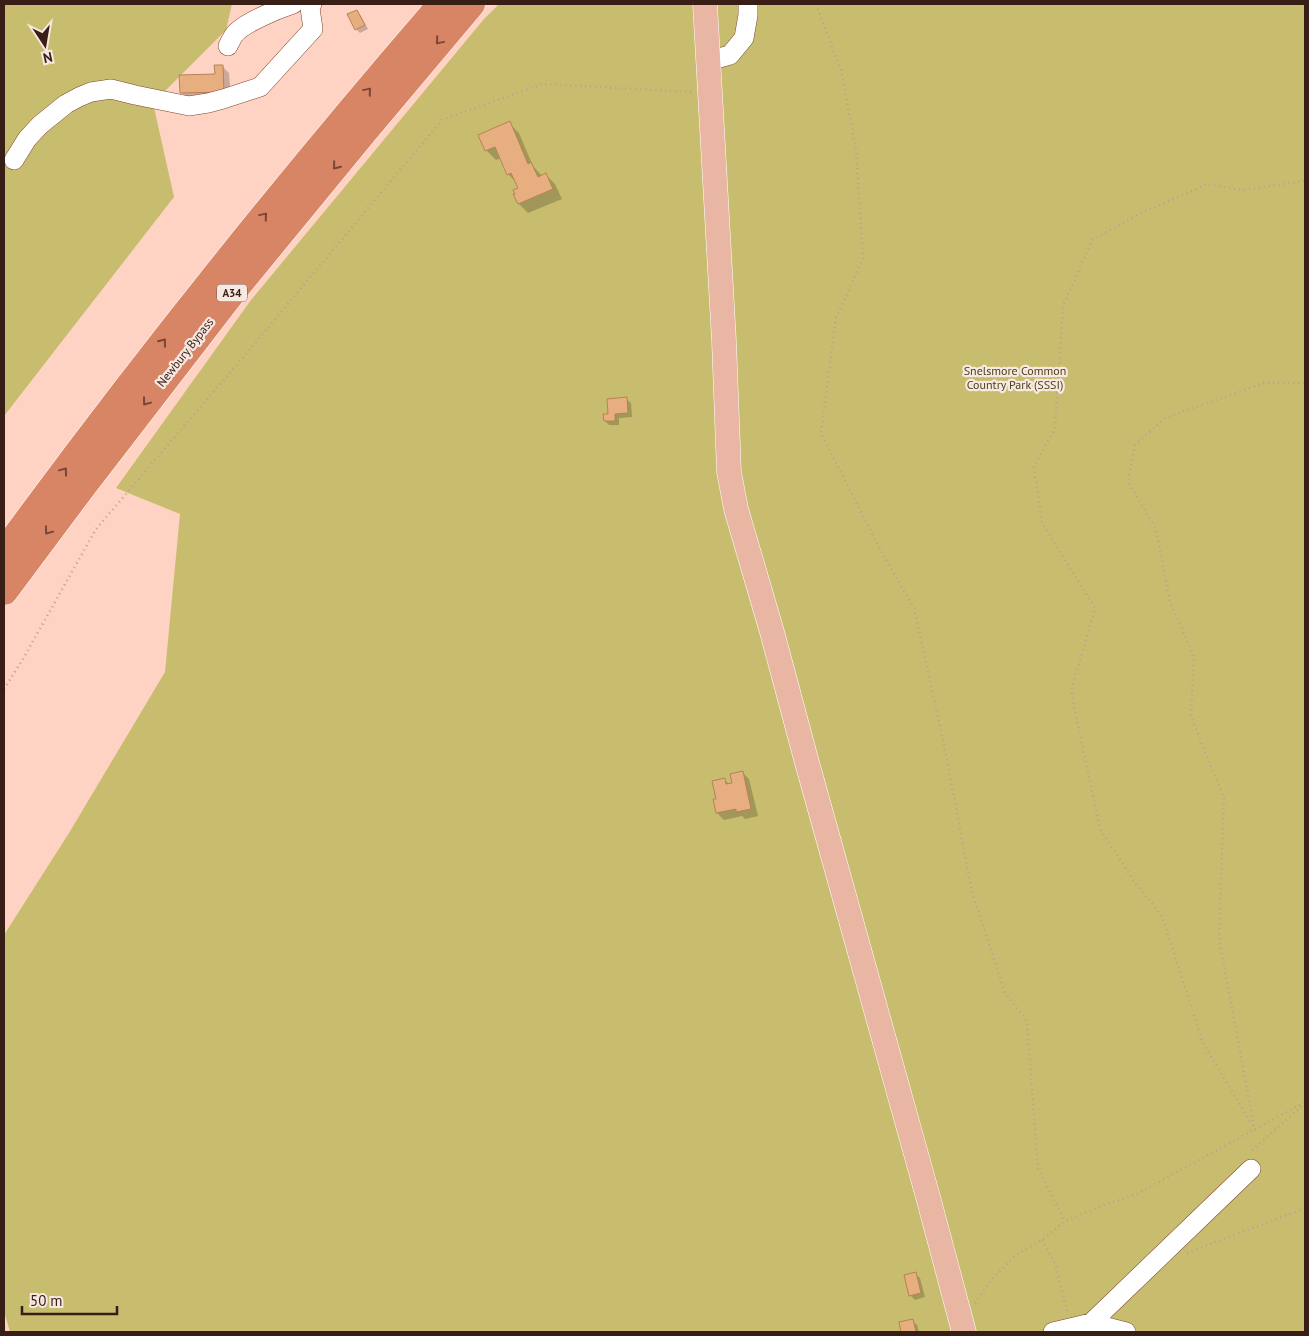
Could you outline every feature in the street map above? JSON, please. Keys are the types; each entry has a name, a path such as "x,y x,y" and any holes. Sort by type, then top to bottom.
{"highway":[{"name":"Newbury Bypass","path":"4,553 65,469 214,277 442,4"},
{"name":"Newbury Bypass","path":"4,592 84,484 236,287 471,4"}],"main road":[{"path":"704,4 724,350 729,472 736,508 772,632 962,1325"}],"street":[{"path":"228,46 235,34 248,25 273,11 293,4"},
{"path":"14,160 27,139 53,113 66,104 91,92 111,89 189,106 224,99 260,86 313,29 310,8 312,4"},
{"path":"708,62 730,55 744,38 748,4"},
{"path":"1091,1323 1251,1169"},
{"path":"1053,1332 1091,1323 1126,1332"}],"path":[{"path":"816,4 841,70 856,150 863,258 836,318 821,433 881,551 914,608 942,735 972,892 1005,993 1027,1021 1038,1169 1065,1221"},
{"path":"4,689 23,659 96,529 442,120 542,84 710,93"},
{"path":"1255,1130 1203,1043 1162,916 1136,884 1100,829 1071,691 1095,608 1042,523 1034,466 1055,428 1063,306 1092,240 1141,213 1208,184 1242,190 1305,181"},
{"path":"1255,1130 1219,938 1224,799 1192,716 1194,656 1170,602 1156,529 1128,482 1135,445 1164,418 1264,383 1305,383"},
{"path":"962,1325 993,1278 1016,1255 1042,1240 1065,1221 1137,1194 1305,1103"},
{"path":"1252,1150 1305,1103"},
{"path":"1185,1254 1305,1208"},
{"path":"1042,1240 1055,1264 1072,1327"}],"green space":[{"path":"4,4 232,4 226,30 153,103 174,197 4,416"},
{"name":"Snelsmore Common Country Park (SSSI)","path":"499,4 1305,4 1305,1332 10,1332 4,1311 4,935 69,833 165,672 180,514 116,488 251,300 484,19"}],"building":[{"path":"357,10 365,25 355,30 347,14"},
{"path":"214,65 223,65 224,92 180,93 179,75 215,74"},
{"path":"510,121 528,164 531,162 538,177 546,173 553,189 518,204 513,190 518,188 511,173 507,175 495,147 485,151 478,135"},
{"path":"627,397 628,413 615,414 615,421 604,421 603,414 608,414 607,399"},
{"path":"743,771 751,809 736,812 736,809 716,813 713,799 716,799 712,781 725,778 726,784 732,783 730,774"},
{"path":"916,1272 921,1293 909,1296 904,1275"},
{"path":"913,1319 916,1332 901,1332 899,1322"}]}
